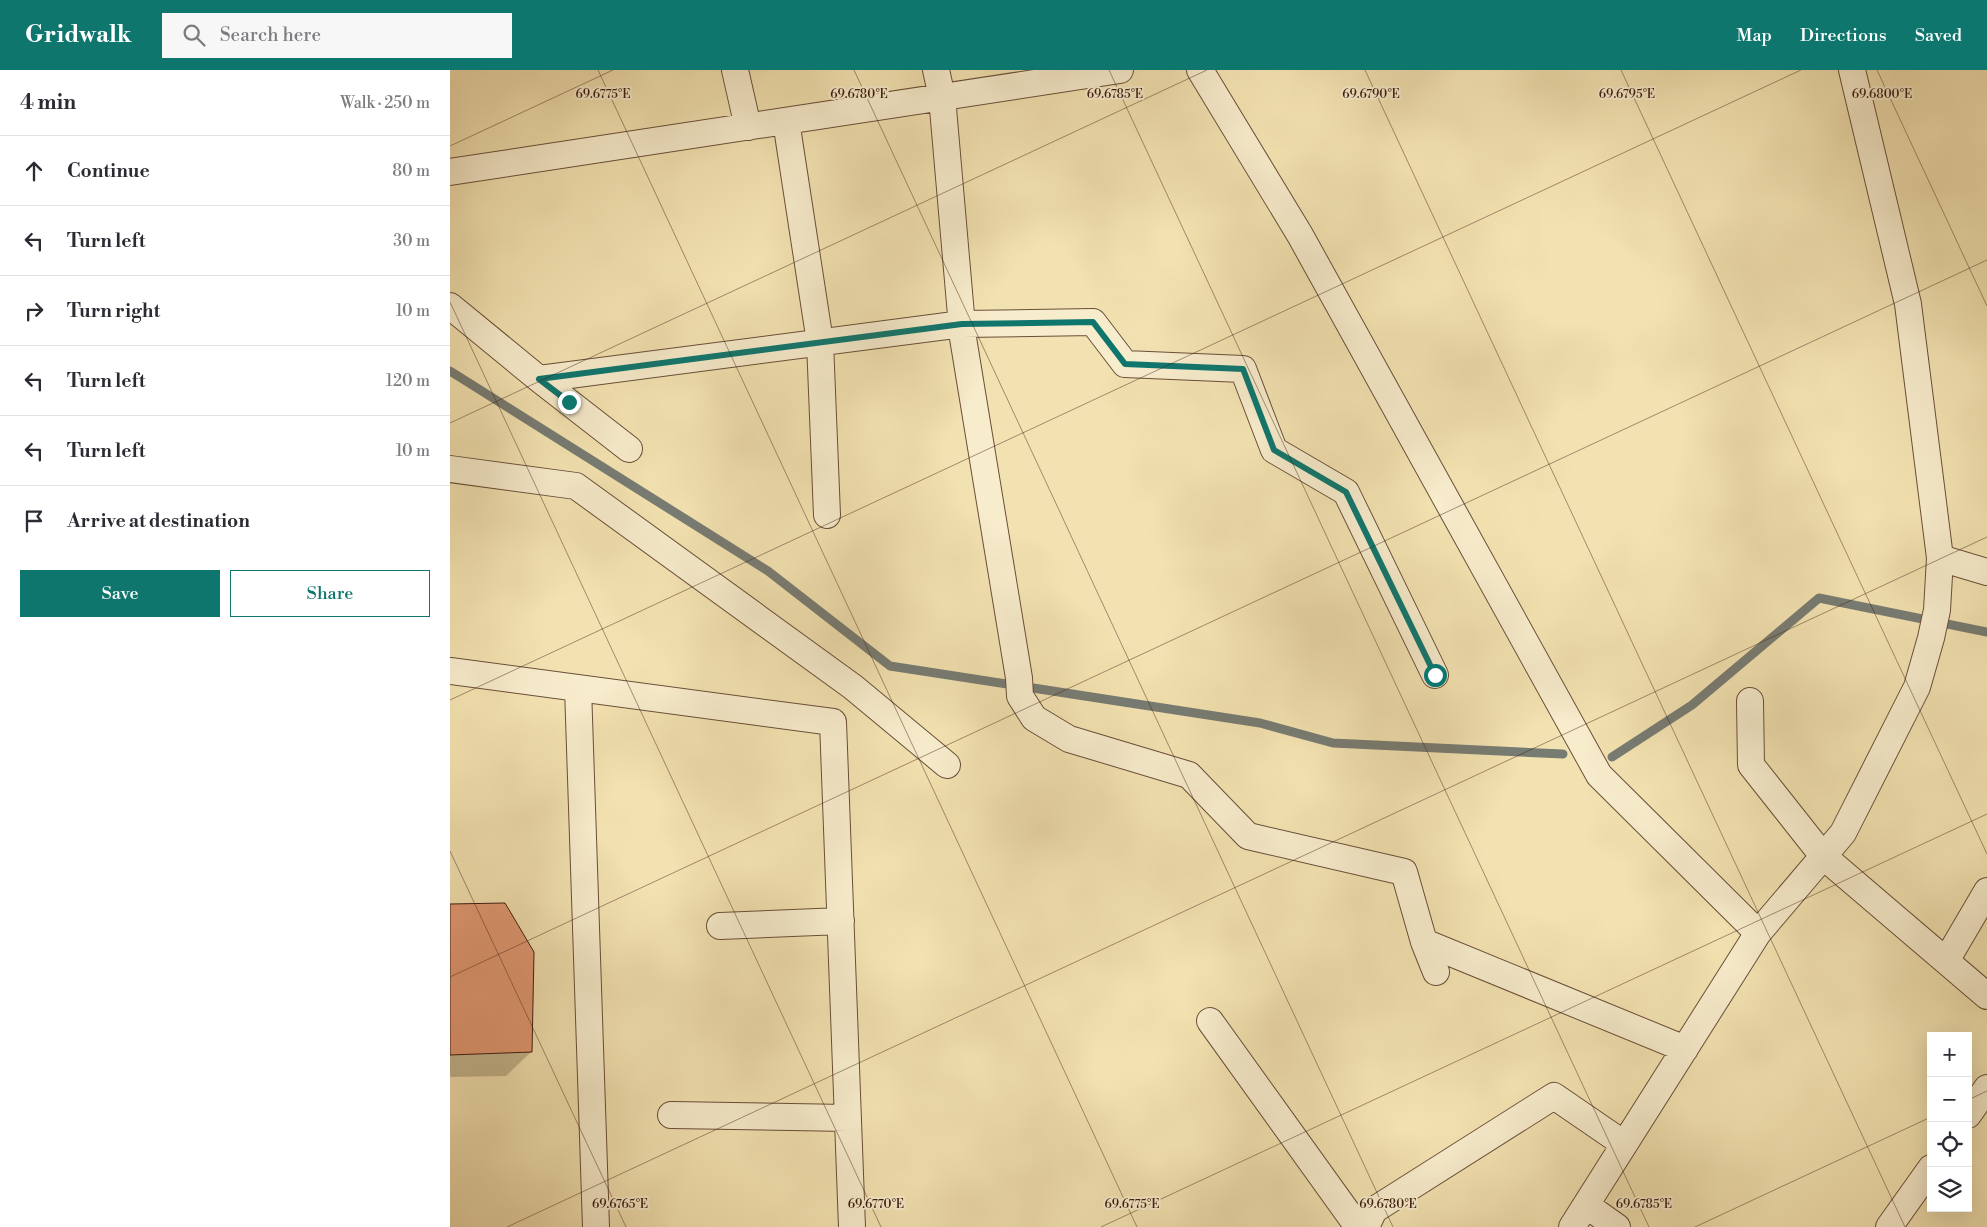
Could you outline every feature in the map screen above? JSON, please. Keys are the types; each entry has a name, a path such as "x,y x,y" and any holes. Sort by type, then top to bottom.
{"street":[{"path":"735,70 748,127"},
{"path":"936,70 942,97 962,324 1020,687 1034,718 1069,739 1189,775 1248,836 1404,872 1424,942 1436,972"},
{"path":"450,172 1120,70"},
{"path":"1200,70 1300,235 1599,775 1758,933"},
{"path":"1572,1227 1758,933 1843,833 1912,695 1931,638 1937,610 1940,558 1908,304 1852,70"},
{"path":"786,121 820,342 827,515"},
{"path":"450,306 629,449"},
{"path":"539,379 962,324 1093,322 1125,364 1243,369 1274,450 1346,492 1435,675"},
{"path":"450,469 576,486 853,687 947,765"},
{"path":"1940,558 1987,572"},
{"path":"450,671 833,722 852,1227"},
{"path":"578,688 596,1227"},
{"path":"1750,701 1751,765 1823,856 1987,996"},
{"path":"1946,962 1987,891"},
{"path":"720,926 841,922"},
{"path":"1424,942 1685,1049"},
{"path":"1210,1021 1358,1227"},
{"path":"1972,1109 1987,1088"},
{"path":"1366,1227 1374,1210 1554,1096 1624,1144"},
{"path":"671,1115 848,1118"},
{"path":"1890,1227 1927,1174"},
{"path":"1586,1205 1618,1227"}],"building":[{"path":"505,903 534,952 532,1052 450,1055 450,904"}],"waterway":[{"path":"450,371 768,571 890,666 1260,723 1333,743 1563,754"},
{"path":"1612,757 1692,705 1819,598 1987,632"}],"route":[{"path":"569,402 539,379 962,324 1093,322 1125,364 1243,369 1274,450 1346,492 1435,675"}]}
